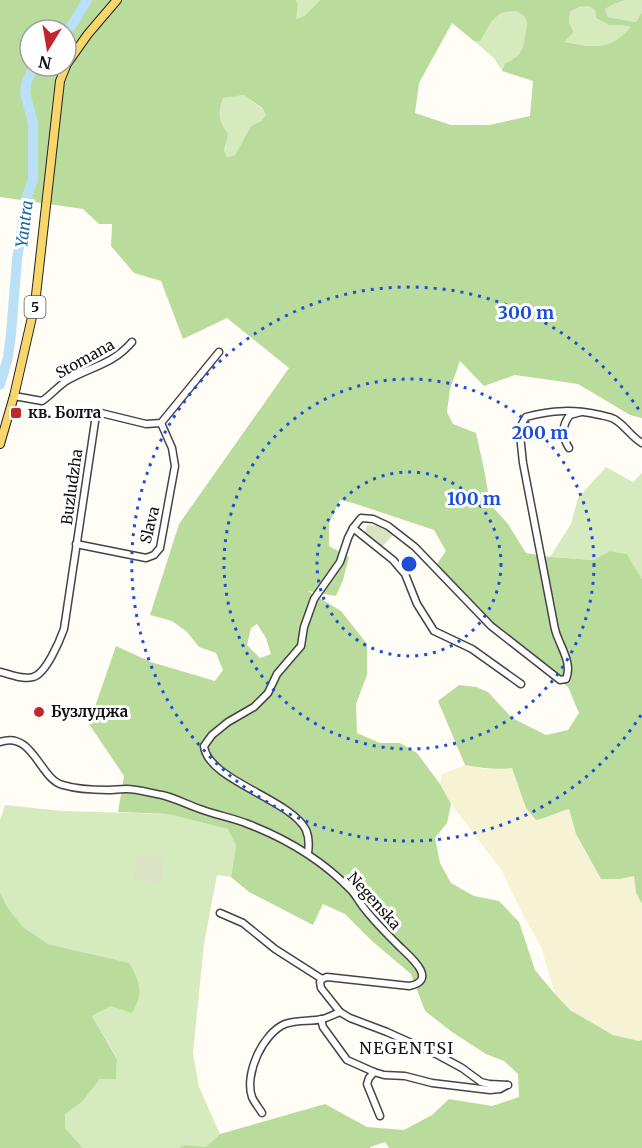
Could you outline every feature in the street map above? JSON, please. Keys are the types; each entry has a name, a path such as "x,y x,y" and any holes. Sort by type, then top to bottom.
{"main road":[{"name":"5","path":"78,48 117,0"},
{"name":"5","path":"0,444 14,396 35,304 61,78"}],"street":[{"name":"Stomana","path":"14,396 42,400 66,381 102,366 123,352 132,342"},
{"path":"160,423 219,352"},
{"path":"308,853 307,831 301,823 284,809 245,787 212,762 204,753 204,746 212,735 228,722 254,707 268,693 277,674 300,646 314,599 340,562 348,538 361,518 373,519 388,526 415,547 491,626 560,680 566,679 568,665 553,619 523,463 520,435 522,423 526,417 547,412 585,411 613,418 642,443"},
{"path":"569,448 563,439 564,425 570,415 585,411"},
{"name":"Buzludzha","path":"0,672 31,678 39,674 58,646 64,628 96,415 101,413 146,424 160,423"},
{"name":"Slava","path":"76,544 146,558 154,555 160,548 175,466 172,448 160,423"},
{"path":"353,528 393,560 405,574 417,604 434,630 472,649 521,684"},
{"name":"Negenska","path":"0,742 10,740 24,746 35,756 51,778 62,785 103,790 130,789 164,796 200,810 246,823 308,853 352,891 386,933 418,965 422,977 421,982 409,986 327,977 322,979"},
{"path":"220,913 243,923 274,949 322,979 321,988 340,1012 350,1018 438,1055 481,1082 508,1085 490,1090 432,1083 405,1076 374,1072 347,1060 323,1028 321,1020"},
{"path":"262,1113 252,1098 250,1089 252,1067 261,1047 284,1025 307,1020 321,1020 340,1012"},
{"path":"374,1072 367,1084 380,1116"}],"shaded area":[{"path":"465,765 484,769 512,768 526,808 548,818 569,808 576,834 587,855 620,879 634,876 636,893 642,904 642,1040 613,1035 570,1010 555,994 541,947 502,871 451,804 440,784 442,774"}],"green space":[{"path":"0,0 296,0 298,5 296,19 304,16 320,0 626,0 605,9 608,17 636,22 642,12 642,418 630,415 578,384 515,375 484,386 460,361 450,389 447,412 453,424 476,433 490,504 508,524 526,553 594,560 610,551 627,554 642,579 642,904 636,893 634,876 601,879 576,834 569,809 536,820 526,808 512,768 465,765 438,701 459,685 476,687 488,692 512,718 546,735 568,730 579,713 568,687 491,626 434,568 446,551 434,530 340,500 329,523 329,546 349,557 343,580 336,596 308,591 341,611 367,644 367,675 356,704 357,733 380,743 400,743 417,753 440,784 451,804 447,823 435,838 440,863 451,883 474,896 499,901 519,922 535,970 570,1010 613,1035 642,1040 642,1148 389,1148 385,1142 370,1148 178,1148 185,1145 206,1147 220,1134 325,1104 367,1127 404,1130 432,1115 449,1099 492,1106 519,1097 518,1074 504,1061 486,1054 425,1011 411,974 372,941 345,914 323,904 313,925 249,892 231,877 236,846 228,829 168,814 118,812 124,776 89,724 116,646 151,662 215,681 223,670 216,653 199,647 187,632 172,621 150,615 179,524 289,368 227,318 183,339 161,281 134,273 111,246 112,224 99,224 83,209 0,197","holes":["588,6 595,10 596,18 609,25 631,27 615,41 600,46 564,42 574,32 569,23 570,12 579,7","516,11 524,16 526,21 524,42 519,54 505,63 502,71 533,81 530,116 489,125 451,125 415,113 419,83 452,23 474,41 480,41 492,21 501,13","244,95 262,108 266,115 261,121 251,126 235,155 227,157 224,151 228,134 222,125 220,113 223,98","257,624 266,638 271,654 260,658 247,645 251,628"]},
{"path":"296,0 320,0 304,16 295,20 298,6"},
{"path":"626,0 642,0 642,12 636,22 608,17 605,9"},
{"path":"588,6 595,10 596,18 609,25 632,27 616,41 600,46 563,42 574,32 569,23 570,12 579,7"},
{"path":"516,11 524,16 526,21 524,42 519,54 505,63 502,71 494,58 474,41 480,40 492,21 501,13"},
{"path":"244,95 266,115 261,121 251,126 235,155 226,157 224,151 226,146 219,115 223,97"},
{"path":"606,467 633,482 642,473 642,579 627,554 610,551 595,560 550,557 571,524 578,498"},
{"path":"367,525 381,527 393,535 382,547 365,533"},
{"path":"5,805 62,811 168,814 229,829 236,846 231,877 217,875 204,944 193,1053 199,1087 220,1134 206,1147 185,1145 178,1148 83,1148 65,1128 65,1114 82,1102 100,1079 116,1079 117,1058 92,1016 111,1006 86,953 48,944 23,927 8,910 0,893 0,820"},
{"path":"137,854 164,857 161,884 134,881"},
{"path":"0,893 9,910 23,927 48,944 129,963 138,982 138,999 132,1013 111,1006 92,1016 117,1059 116,1079 100,1079 82,1102 65,1114 65,1128 83,1148 0,1148"}],"waterway":[{"name":"Yantra","path":"76,18 87,0"},
{"name":"Yantra","path":"0,385 8,357 17,260 27,196 33,180 33,123 25,93 28,78"}],"place":[{"name":"кв. Болта","path":"16,413"},
{"name":"Бузлуджа","path":"39,712"}],"district":[{"name":"NEGENTSI","path":"407,1048"}]}
